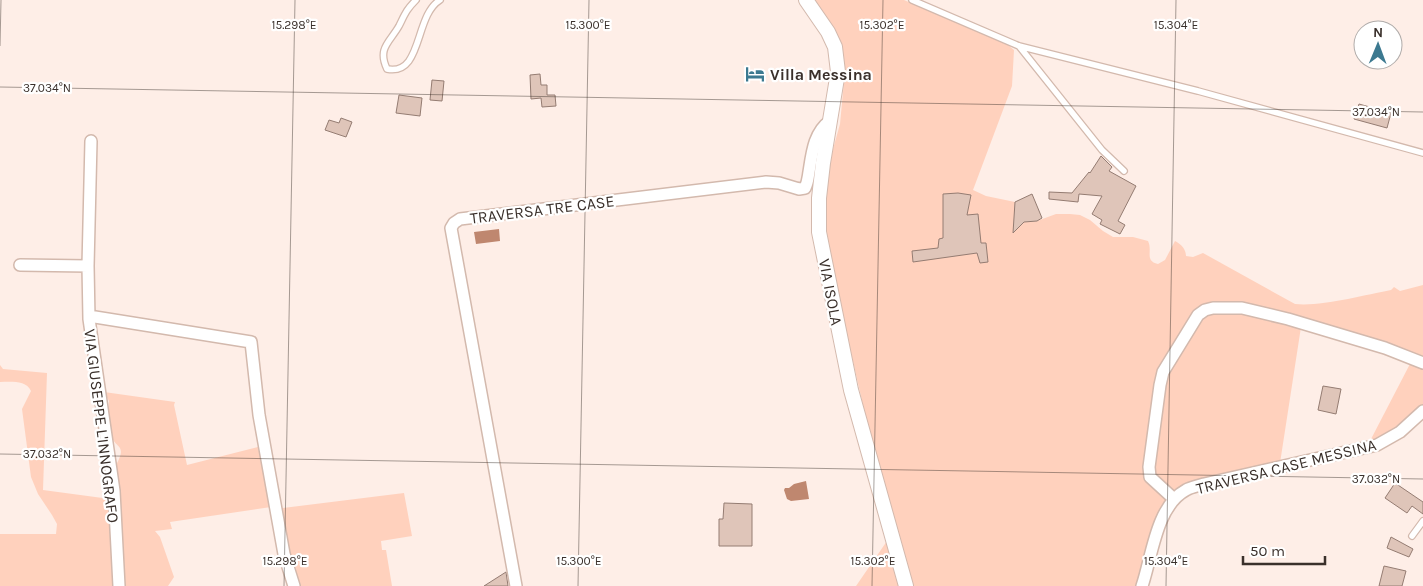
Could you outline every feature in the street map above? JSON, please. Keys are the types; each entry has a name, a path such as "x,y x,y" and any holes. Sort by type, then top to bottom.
{"street":[{"name":"VIA ISOLA","path":"806,0 828,32 835,47 838,72 820,189 819,232 851,390 906,586"},
{"name":"TRAVERSA TRE CASE","path":"516,586 451,228 454,223 460,219 766,182 779,183 799,189 805,188 808,183 808,173 817,134 830,121"},
{"path":"88,319 91,141"},
{"path":"20,265 88,266"},
{"path":"1174,499 1150,476 1149,467 1160,385 1163,372 1198,315 1205,310 1226,307 1260,312 1386,348 1423,363"},
{"name":"VIA GIUSEPPE L'INNOGRAFO","path":"119,586 114,491 88,319 95,317 251,342 259,415 284,554 294,586"},
{"name":"TRAVERSA CASE MESSINA","path":"1142,586 1160,524 1168,506 1185,490 1204,484 1378,445 1400,432 1423,411"}],"lane":[{"path":"416,0 407,8 398,28 388,41 383,52 387,69 395,70 402,68 411,61 426,15 432,4 440,0"},
{"path":"912,0 1019,46 1198,91 1423,153"},
{"path":"1019,46 1102,150 1124,172"},
{"path":"1412,536 1423,521"}],"shaded area":[{"path":"813,0 904,0 1008,45 1014,50 1012,86 973,190 986,196 1015,202 1014,232 1024,222 1037,221 1056,214 1080,215 1113,237 1133,237 1148,241 1150,258 1154,263 1158,264 1165,260 1175,241 1183,247 1186,256 1193,257 1203,253 1295,304 1317,304 1391,290 1394,287 1400,291 1423,285 1423,356 1237,303 1213,303 1162,367 1146,455 1167,501 1137,586 913,586 863,405 823,231 828,167 840,124 845,71 839,43"},
{"path":"499,229 500,241 476,244 474,232"},
{"path":"1213,313 1245,313 1301,327 1280,463 1177,494 1155,477 1153,466 1166,376 1191,333 1203,317"},
{"path":"1411,362 1423,368 1423,405 1392,431 1370,441"},
{"path":"0,365 3,369 47,373 43,490 110,499 115,586 0,586 0,534 56,534 57,524 38,494 31,477 22,409 31,391 29,387 22,383 0,382"},
{"path":"104,392 175,402 174,405 187,465 258,447 271,507 170,522 172,529 155,531 160,537 174,577 168,586 125,586 116,465 121,450 110,433 108,420 109,401"},
{"path":"806,481 809,499 791,501 787,499 785,488"},
{"path":"404,493 412,536 381,541 382,550 386,550 392,586 299,586 287,548 283,508"},
{"path":"887,541 901,586 856,586"}],"building":[{"path":"540,74 541,85 547,85 547,95 555,95 556,106 542,107 541,98 531,99 530,75"},
{"path":"432,80 444,81 442,101 430,100"},
{"path":"399,95 422,98 420,116 396,113"},
{"path":"1359,104 1391,113 1387,128 1354,119"},
{"path":"341,118 352,122 346,137 325,130 329,120 339,123"},
{"path":"1101,156 1112,167 1109,171 1136,186 1118,221 1125,225 1120,234 1100,224 1102,220 1092,214 1102,196 1079,194 1078,202 1049,199 1049,192 1072,193 1090,173"},
{"path":"958,193 971,195 967,215 978,214 981,243 986,243 988,262 980,263 977,253 913,262 912,251 938,248 939,239 943,238 943,194"},
{"path":"1032,194 1042,218 1037,221 1024,222 1013,233 1015,202"},
{"path":"1323,386 1341,389 1336,414 1318,410"},
{"path":"1395,483 1423,502 1423,514 1412,506 1407,513 1385,498"},
{"path":"724,503 752,504 752,546 719,546 719,519 723,519"},
{"path":"1391,537 1413,549 1409,557 1387,548"},
{"path":"1384,566 1406,571 1402,586 1379,586"},
{"path":"506,572 508,586 484,586"}],"place":[{"name":"Villa Messina","path":"755,74"}]}
